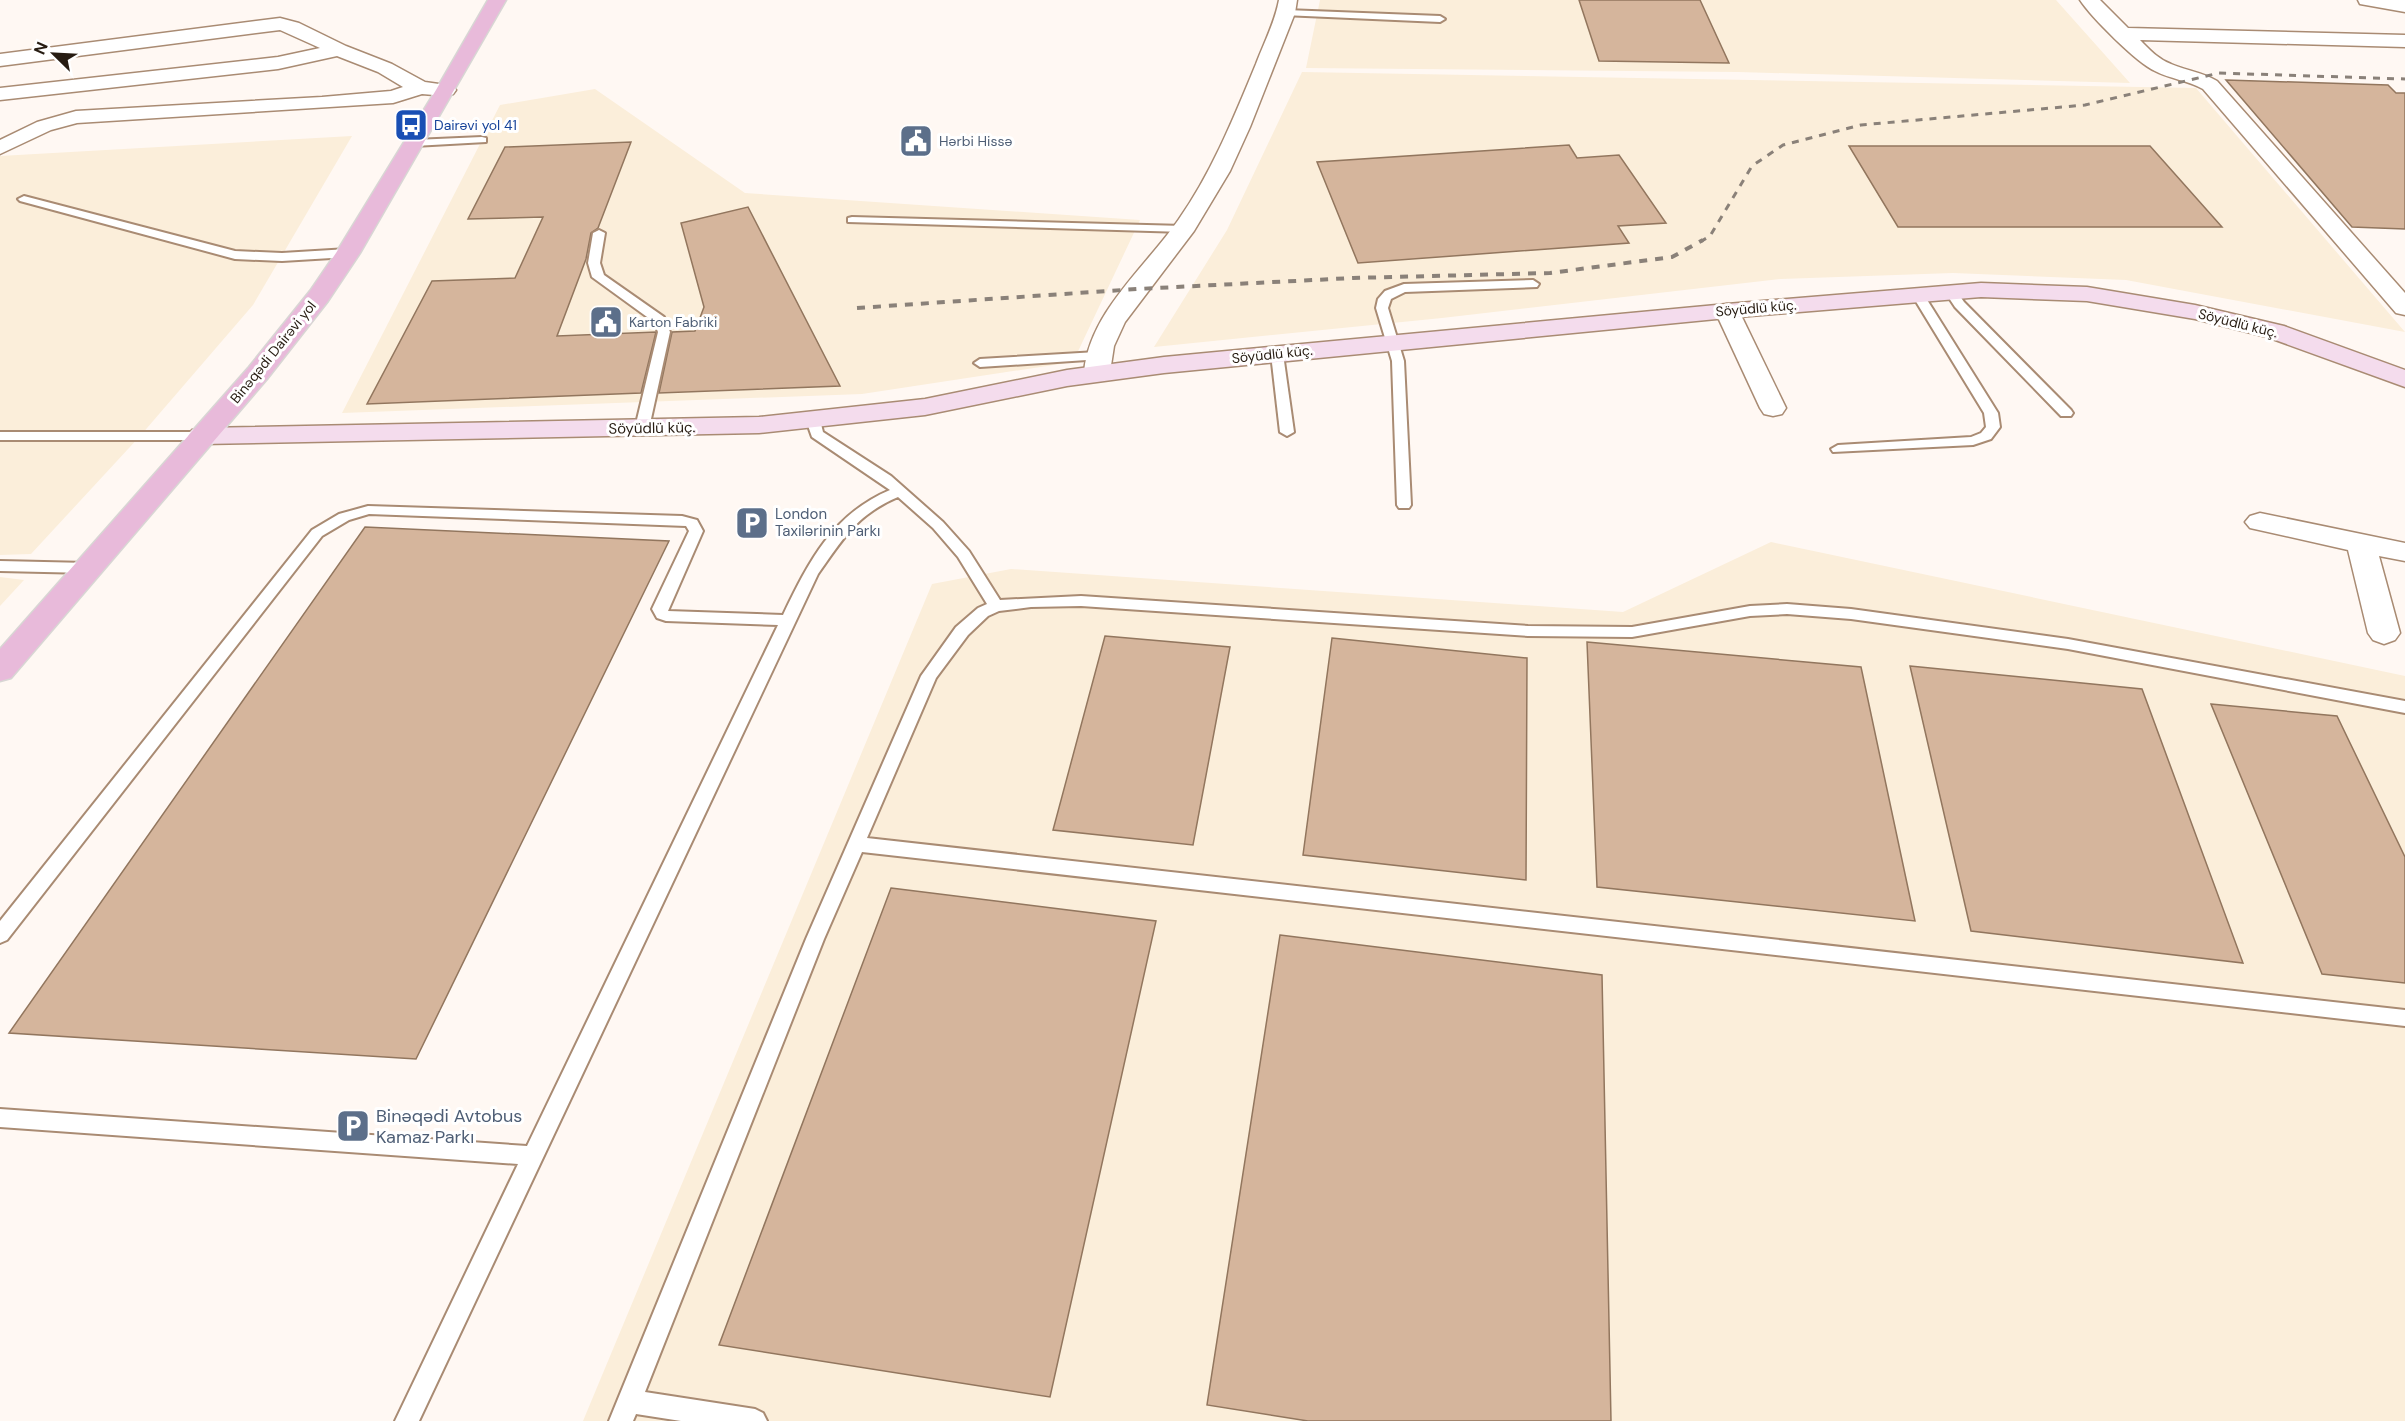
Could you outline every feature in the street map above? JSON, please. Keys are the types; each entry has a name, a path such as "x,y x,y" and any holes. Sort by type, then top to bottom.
{"main road":[{"name":"Binəqədi Dairəvi yol","path":"0,669 294,329 348,253 497,0"}],"street":[{"path":"2089,0 2150,61 2165,69 2197,77 2210,85 2405,308"},
{"path":"2367,0 2405,6"},
{"path":"1097,364 1105,336 1121,310 1184,229 1207,193 1229,150 1287,7"},
{"path":"0,60 280,24 292,27 339,50 385,68 420,88"},
{"path":"2125,34 2405,41"},
{"path":"0,94 278,63 339,50"},
{"path":"0,148 44,126 76,117 322,103 393,97 420,88 446,90"},
{"name":"Söyüdlü küç.","path":"202,436 759,425 956,402 1097,364 1277,354 1727,311 1951,292 2028,290 2087,294 2147,302 2275,331 2405,379"},
{"path":"1727,311 1773,408"},
{"path":"2260,522 2405,552"},
{"path":"2361,543 2384,633"}],"lane":[{"path":"1287,7 1440,19"},
{"path":"414,143 482,140"},
{"path":"24,199 235,255 282,257 348,253"},
{"path":"852,220 1184,229"},
{"path":"599,233 594,263 598,278 660,320 664,332 642,428"},
{"path":"1404,504 1398,361 1382,308 1383,299 1388,293 1404,288 1533,284"},
{"path":"1951,292 1959,304 2066,413"},
{"path":"1838,449 1973,441 1986,436 1993,427 1991,413 1918,295"},
{"path":"1277,354 1287,432"},
{"path":"980,363 1097,364"},
{"path":"813,420 817,434 886,479 938,525 964,554 996,606"},
{"path":"0,436 202,436"},
{"path":"407,1421 811,573 848,522 875,502 901,491"},
{"path":"0,935 316,533 344,517 368,510 682,520 692,523 696,531 660,609 662,614 666,616 788,620"},
{"path":"0,566 88,568"},
{"path":"755,1421 625,1411 815,939 929,676 962,632 983,612 996,606 1030,602 1081,601 1528,631 1599,633 1632,632 1750,611 1787,609 1912,621 2068,644 2405,707"},
{"path":"856,844 2405,1018"},
{"path":"0,1118 533,1156"}],"shaded area":[{"path":"1320,0 2056,0 2130,83 1738,72 1306,68"},
{"path":"1302,72 2196,88 2405,332 2126,280 1953,273 1781,279 1442,318 1154,347 1227,230"},
{"name":"Karton Fabriki","path":"595,89 745,193 1140,220 1073,362 862,394 342,413 500,105"},
{"path":"352,136 253,305 141,435 31,554 0,555 0,156"},
{"path":"1771,542 2405,676 2405,1421 583,1421 932,584 1011,569 1623,612"},
{"path":"0,577 24,580 0,606"}],"building":[{"path":"1579,0 1700,0 1729,63 1599,61"},
{"path":"2226,80 2388,85 2396,93 2405,93 2405,229 2352,227"},
{"path":"631,142 598,228 591,233 586,259 557,336 656,332 641,393 367,404 432,281 515,278 543,217 468,219 505,147"},
{"path":"1569,145 1577,158 1619,155 1666,223 1618,226 1629,243 1358,263 1317,162"},
{"path":"1849,146 2150,146 2222,227 1898,227"},
{"path":"748,207 840,386 659,393 672,332 695,331 704,307 681,223"},
{"path":"365,527 669,541 416,1059 9,1033"},
{"path":"1105,636 1230,647 1193,845 1053,830"},
{"path":"1332,638 1527,658 1526,880 1303,855"},
{"path":"1587,642 1861,667 1915,921 1597,887"},
{"path":"1910,666 2142,689 2243,963 1971,931"},
{"path":"2211,704 2337,716 2405,857 2405,983 2322,974"},
{"path":"891,888 1156,921 1050,1397 719,1345"},
{"path":"1280,935 1602,975 1611,1421 1308,1421 1207,1405"}],"railway":[{"path":"1700,242 1710,236 1752,166 1783,145 1861,125 2085,105 2219,73 2405,79"},
{"path":"857,308 1137,289 1353,278 1550,273 1672,257 1703,240"}],"place":[{"name":"Dairəvi yol 41","path":"411,125"},
{"name":"Hərbi Hissə","path":"916,141"},
{"name":"Karton Fabriki","path":"606,322"},
{"name":"London Taxilərinin Parkı","path":"752,523"},
{"name":"Binəqədi Avtobus Kamaz Parkı","path":"353,1126"}]}
